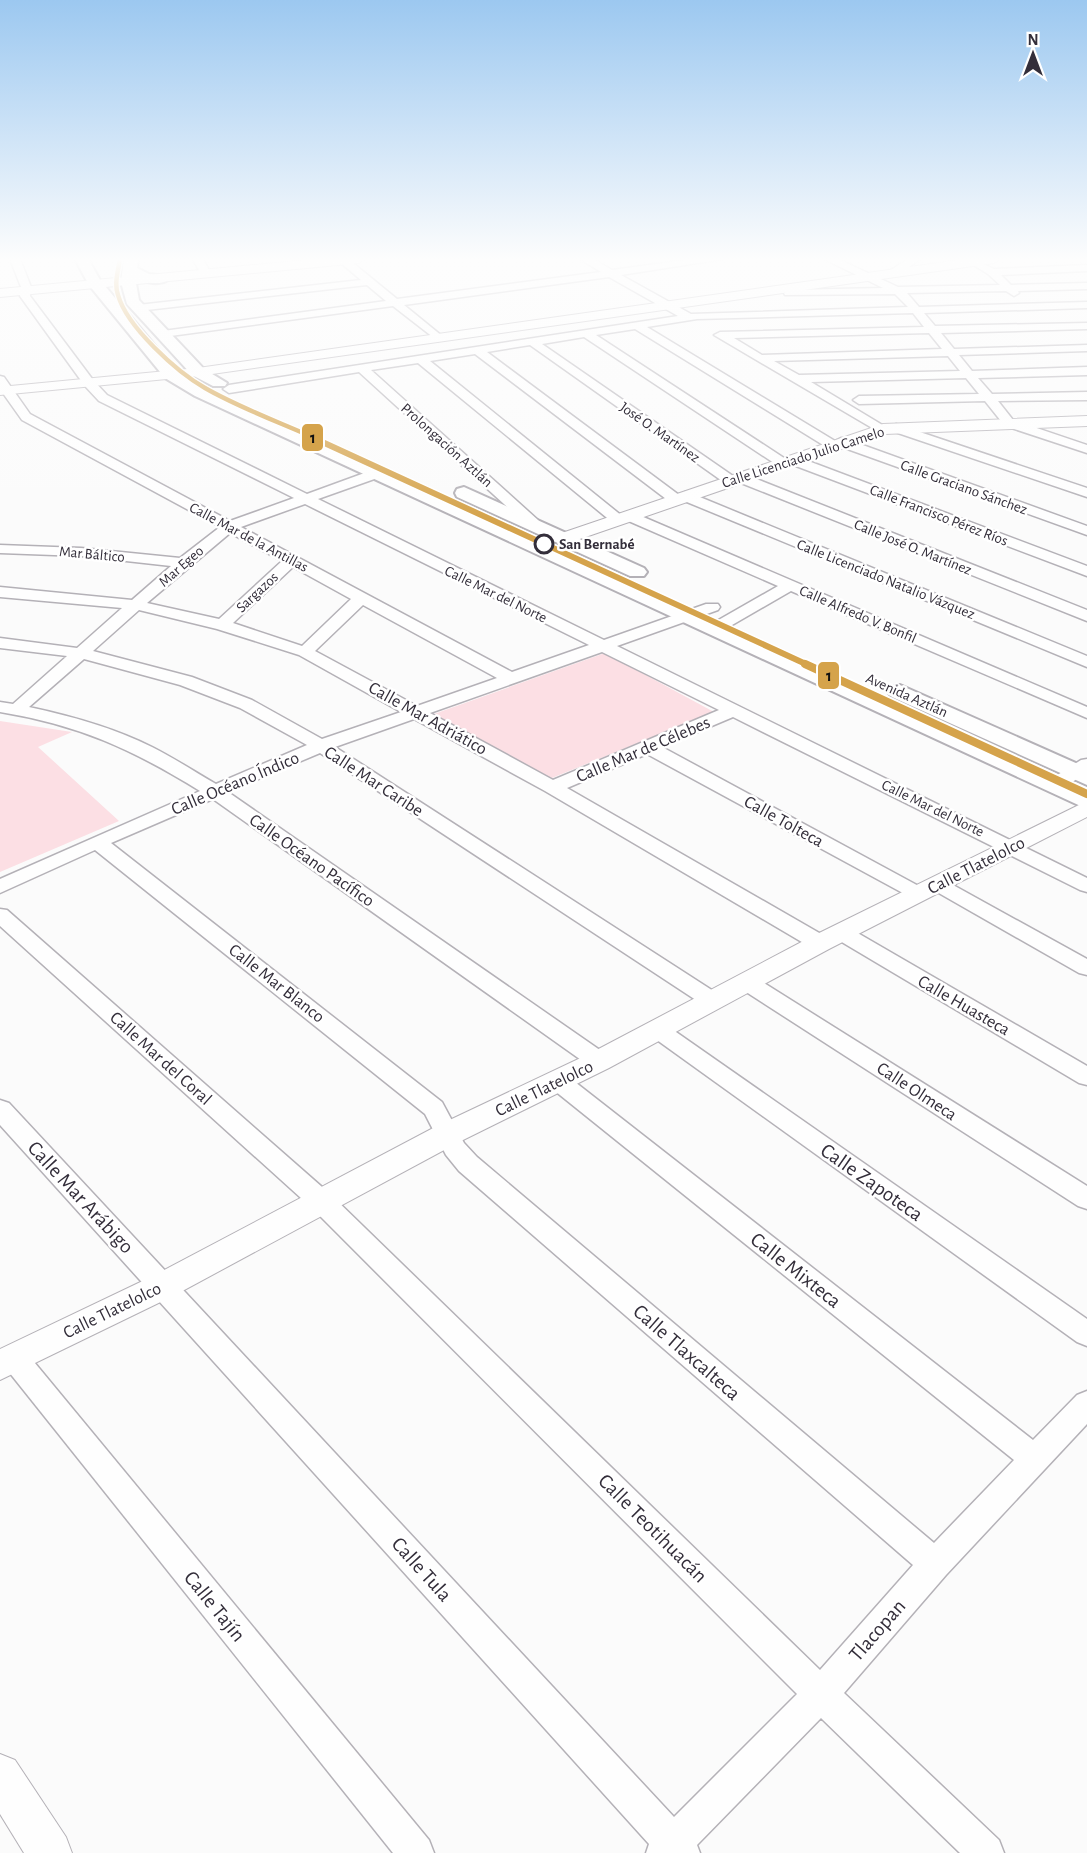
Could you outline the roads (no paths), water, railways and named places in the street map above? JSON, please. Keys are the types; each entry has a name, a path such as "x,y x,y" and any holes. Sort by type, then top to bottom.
{"main road":[{"name":"Avenida Aztlán","path":"147,345 171,375 201,393 1087,801"},
{"name":"Avenida Aztlán","path":"174,345 198,372 229,389 533,523 712,607 1083,771"}],"street":[{"name":"Calle Mar del Norte","path":"61,345 103,398 120,408 1087,886"},
{"path":"2,387 89,383 171,375 385,345"},
{"path":"229,389 511,345"},
{"name":"José O. Martínez","path":"537,345 734,479"},
{"name":"Calle Francisco Pérez Ríos","path":"604,345 786,460 1087,571"},
{"name":"Calle Graciano Sánchez","path":"671,345 837,443 1087,531"},
{"path":"738,345 798,379 859,407 889,428 1087,493"},
{"path":"823,345 844,377 859,407"},
{"path":"945,345 1009,423 1087,448"},
{"path":"1064,345 1087,370"},
{"path":"760,358 1087,348"},
{"name":"Calle Licenciado Natalio Vázquez","path":"478,351 680,497 1087,662"},
{"name":"Calle Alfredo V. Bonfil","path":"420,359 623,517 790,585 1087,713"},
{"name":"Prolongación Aztlán","path":"361,368 533,523"},
{"path":"798,379 1087,370"},
{"name":"Calle Mar de la Antillas","path":"2,387 27,417 512,679"},
{"path":"859,407 990,398 1087,396"},
{"name":"Calle Licenciado Julio Camelo","path":"565,538 786,460 889,428 1087,421"},
{"name":"Mar Egeo","path":"9,708 81,653 183,563 230,526 375,474"},
{"name":"Calle José O. Martínez","path":"734,479 1087,616"},
{"name":"Mar Báltico","path":"0,549 81,552 183,563"},
{"name":"Sargazos","path":"222,625 292,560"},
{"path":"714,628 790,585"},
{"name":"Calle Mar Adriático","path":"0,592 137,605 222,625 306,652 831,938"},
{"path":"306,652 362,597"},
{"name":"Calle Océano Índico","path":"0,887 97,842 321,746 420,713 712,607"},
{"name":"Calle Mar Caribe","path":"0,643 81,653 186,681 246,704 321,746 713,1000"},
{"name":"Calle Océano Pacífico","path":"9,708 108,736 147,752 214,791 599,1061"},
{"name":"Calle Mar de Célebes","path":"552,787 650,748 733,711"},
{"name":"Calle Tolteca","path":"650,748 1087,968"},
{"path":"1055,785 1083,771"},
{"name":"Calle Tlatelolco","path":"7,1362 163,1286 448,1134 599,1061 831,938 1087,808"},
{"name":"Calle Mar Blanco","path":"97,842 434,1108 448,1134"},
{"name":"Calle Mar del Coral","path":"0,915 321,1202"},
{"name":"Calle Huasteca","path":"831,938 1087,1077"},
{"name":"Calle Olmeca","path":"748,983 1087,1199"},
{"name":"Calle Zapoteca","path":"657,1030 1087,1334"},
{"name":"Calle Mixteca","path":"558,1081 1035,1459"},
{"name":"Calle Mar Arábigo","path":"0,1109 163,1286"},
{"name":"Calle Tlaxcalteca","path":"448,1134 455,1149 468,1164 935,1564"},
{"name":"Calle Teotihuacán","path":"321,1202 821,1694 986,1853"},
{"name":"Calle Tula","path":"163,1286 673,1850"},
{"name":"Calle Tajín","path":"7,1362 416,1853"},
{"name":"Tlacopan","path":"673,1850 821,1694 935,1564 1087,1404"},
{"path":"0,1775 50,1853"}],"place":[{"name":"San Bernabé","path":"544,544"}]}
